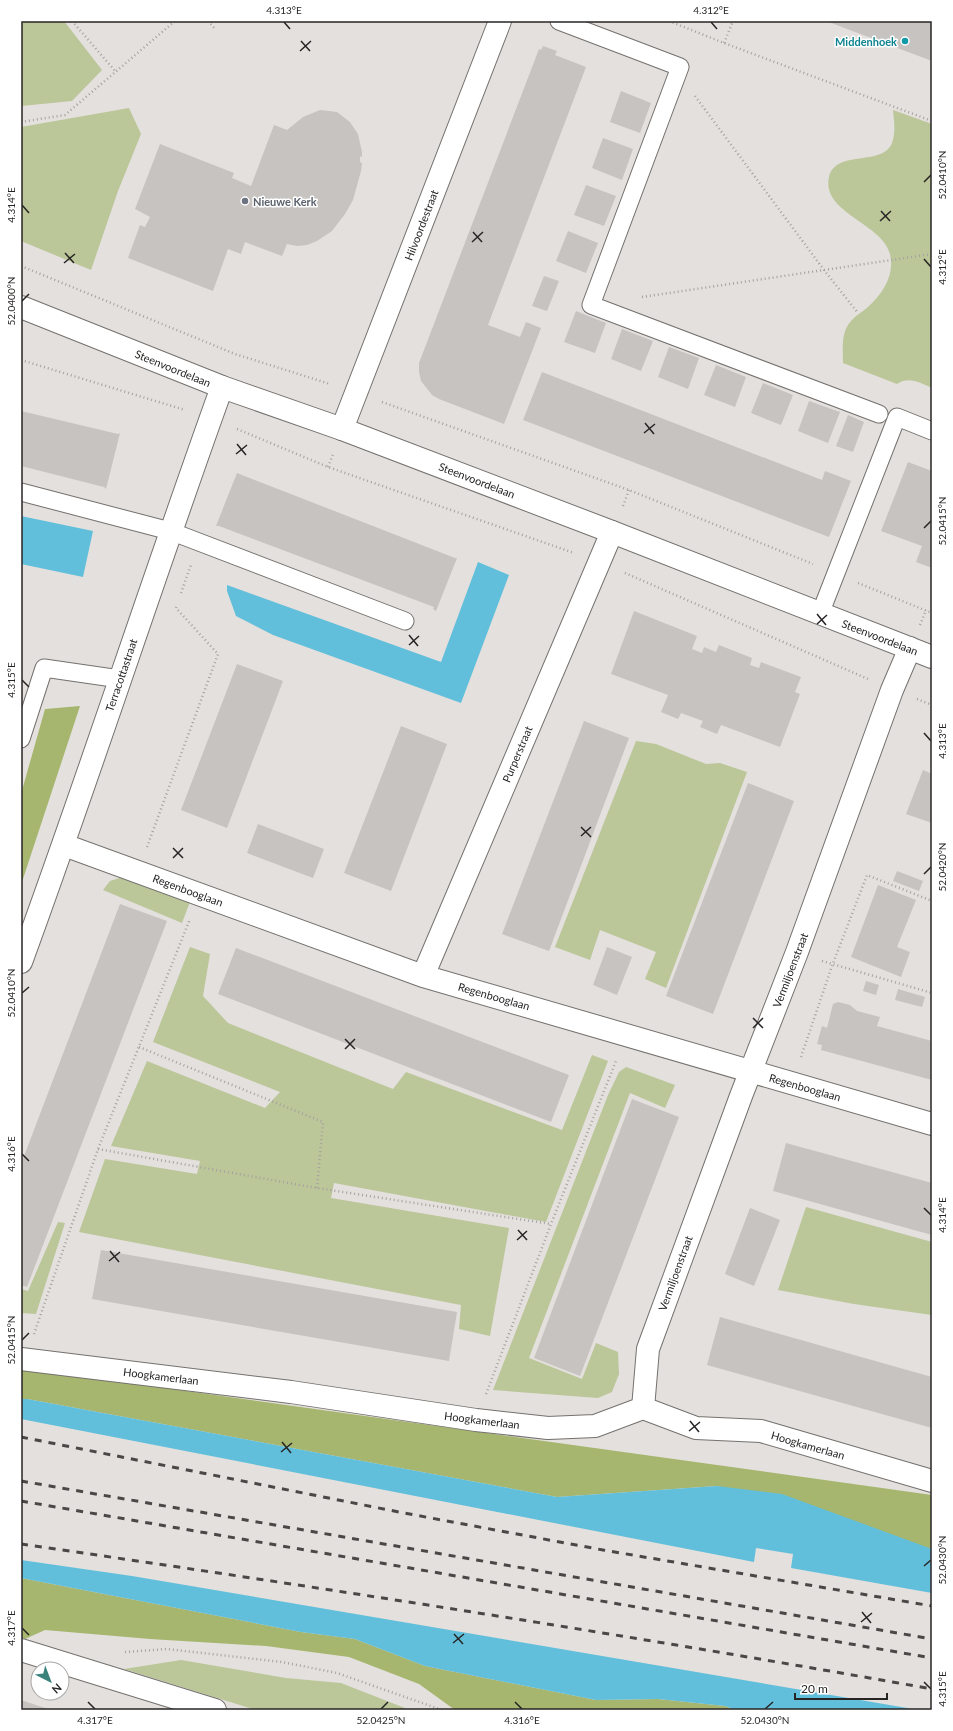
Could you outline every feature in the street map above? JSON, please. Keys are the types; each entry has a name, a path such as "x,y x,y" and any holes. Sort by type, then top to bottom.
{"street":[{"name":"Hilvoordestraat","path":"342,429 500,21"},
{"name":"Steenvoordelaan","path":"21,306 222,387 342,429 932,656"},
{"name":"Terracottastraat","path":"21,962 64,845 170,531 222,387"},
{"name":"Purperstraat","path":"423,976 612,532"},
{"name":"Vermiljoenstraat","path":"642,1408 648,1349 798,952 892,690 910,648"},
{"name":"Regenbooglaan","path":"64,845 423,976 932,1124"},
{"name":"Hoogkamerlaan","path":"23,1359 291,1392 476,1420 548,1428 595,1426 642,1408 696,1428 761,1431 932,1481"},
{"path":"21,1650 210,1709"}],"lane":[{"path":"559,21 680,67 591,305 880,414"},
{"path":"820,614 896,417 932,431"},
{"path":"21,492 170,531 405,621"},
{"path":"21,739 44,668 120,679"}],"path":[{"path":"72,21 116,72"},
{"path":"21,122 65,115 175,21"},
{"path":"208,21 215,29"},
{"path":"669,21 724,44 932,121"},
{"path":"724,44 733,21"},
{"path":"680,67 690,89 824,270 858,313"},
{"path":"637,298 932,254"},
{"path":"21,266 235,354 356,392 629,490 932,613"},
{"path":"21,360 210,418 328,467 598,562 892,690 932,705"},
{"path":"138,872 218,654 176,608 199,542"},
{"path":"792,1083 832,966 867,875 932,901"},
{"path":"23,1359 98,1149 200,895"},
{"path":"798,952 832,966 932,993"},
{"path":"476,1420 550,1224 627,1035"},
{"path":"139,1047 323,1122 318,1188"},
{"path":"98,1149 318,1188 550,1224"},
{"path":"118,1652 167,1649 282,1662 337,1673 442,1710"}],"green space":[{"path":"21,21 64,21 102,70 72,101 21,106"},
{"path":"129,108 141,134 118,191 91,270 21,241 21,127"},
{"path":"893,110 932,124 932,388 910,380 897,384 843,363 843,344 846,329 852,320 868,307 883,290 891,269 891,262 890,254 885,243 834,200 829,189 829,177 833,168 840,163 870,157 887,150 892,143 894,135"},
{"path":"80,706 21,885 21,794 45,709"},
{"path":"636,741 656,744 706,764 720,763 747,772 666,988 645,979 656,952 600,930 590,960 555,947"},
{"path":"123,877 191,899 182,923 103,890 110,881"},
{"path":"190,947 210,954 203,996 228,1023 393,1089 406,1072 562,1130 592,1055 608,1061 546,1222 334,1183 331,1198 509,1228 490,1336 459,1329 461,1305 79,1232 105,1159 197,1174 200,1161 111,1146 147,1061 265,1108 280,1092 153,1042"},
{"path":"626,1067 675,1085 665,1108 630,1093 529,1358 582,1379 596,1343 618,1352 619,1374 612,1392 598,1398 493,1390 608,1095 619,1072"},
{"path":"806,1207 932,1242 932,1315 854,1304 778,1290"},
{"path":"58,1222 65,1223 36,1314 21,1313 21,1289 28,1291"},
{"path":"21,1368 932,1495 932,1549 717,1486 557,1497 21,1399"},
{"path":"21,1578 301,1632 355,1639 425,1666 596,1700 658,1699 725,1706 736,1710 455,1710 419,1684 349,1657 266,1646 150,1639 45,1630 25,1639 21,1637"},
{"path":"181,1660 286,1678 341,1683 410,1710 256,1710 124,1669"}],"water":[{"path":"21,516 93,531 83,577 21,564"},
{"path":"478,562 509,575 461,703 273,635 236,616 227,591 227,585 441,662"},
{"path":"21,1399 557,1497 717,1486 782,1494 932,1549 932,1593 791,1568 793,1554 756,1548 754,1562 21,1419"},
{"path":"21,1560 132,1576 919,1710 736,1710 725,1706 658,1699 596,1700 425,1666 355,1639 301,1632 21,1578"}],"building":[{"name":"Middenhoek","path":"826,21 932,21 932,61"},
{"path":"543,46 557,51 555,55 586,67 488,325 520,337 526,322 541,328 504,424 432,395 421,381 419,363 539,49 541,50"},
{"path":"621,91 651,103 640,133 610,122"},
{"name":"Nieuwe Kerk","path":"320,110 337,112 350,122 358,134 362,152 362,156 360,157 360,162 362,163 361,171 353,200 345,214 332,231 317,241 307,245 297,246 287,244 282,256 245,242 241,254 228,249 213,291 128,258 140,225 145,227 150,217 135,209 160,144 234,173 232,178 251,186 274,125 287,130 303,117"},
{"path":"603,138 633,149 622,180 592,168"},
{"path":"586,185 616,196 604,226 574,215"},
{"path":"568,231 598,243 586,273 556,261"},
{"path":"544,276 559,281 547,311 532,306"},
{"path":"576,311 606,323 595,353 564,342"},
{"path":"622,329 653,341 641,371 611,359"},
{"path":"669,347 699,358 688,389 658,377"},
{"path":"716,365 746,377 735,407 704,395"},
{"path":"542,372 822,480 825,471 851,481 829,537 523,420"},
{"path":"763,383 793,395 781,425 751,413"},
{"path":"809,401 840,412 828,443 798,431"},
{"path":"21,411 118,434 120,433 106,489 104,487 21,466"},
{"path":"848,415 864,422 853,452 836,446"},
{"path":"908,462 932,471 932,568 916,562 922,546 881,531"},
{"path":"237,473 457,558 436,611 433,609 434,607 216,526"},
{"path":"634,611 697,636 692,649 702,653 704,647 716,652 719,645 752,658 750,665 759,668 761,662 801,677 795,692 800,694 780,747 721,725 717,734 700,727 703,721 681,713 678,719 661,712 668,695 611,674"},
{"path":"237,664 283,681 227,828 181,810"},
{"path":"584,721 629,738 549,951 502,934"},
{"path":"401,726 447,744 391,891 344,873"},
{"path":"923,770 932,774 932,823 906,814"},
{"path":"748,783 794,801 713,1014 666,996"},
{"path":"258,824 324,849 313,878 247,853"},
{"path":"897,871 923,881 919,891 893,881"},
{"path":"878,885 916,900 897,947 910,952 901,977 851,957"},
{"path":"120,904 167,921 27,1287 21,1285 21,1164"},
{"path":"607,947 632,957 617,995 593,985"},
{"path":"236,948 569,1075 551,1122 218,994"},
{"path":"866,981 879,985 876,995 863,991"},
{"path":"898,989 925,997 922,1007 895,1000"},
{"path":"838,1002 850,1005 857,1011 880,1017 877,1026 932,1041 932,1080 821,1050 822,1045 817,1044 822,1026 827,1028 833,1004"},
{"path":"632,1099 679,1117 580,1376 534,1358"},
{"path":"786,1143 932,1183 932,1235 773,1191"},
{"path":"750,1208 780,1220 754,1286 725,1274"},
{"path":"101,1250 457,1312 449,1361 92,1299"},
{"path":"720,1317 932,1377 932,1428 707,1365"},
{"path":"21,1700 51,1710 21,1710"}],"railway":[{"path":"21,1437 404,1513 603,1550 932,1606"},
{"path":"21,1481 932,1639"},
{"path":"21,1501 932,1658"},
{"path":"21,1544 477,1613 932,1689"}],"place":[{"name":"Middenhoek","path":"905,41"},
{"name":"Nieuwe Kerk","path":"245,201"}]}
